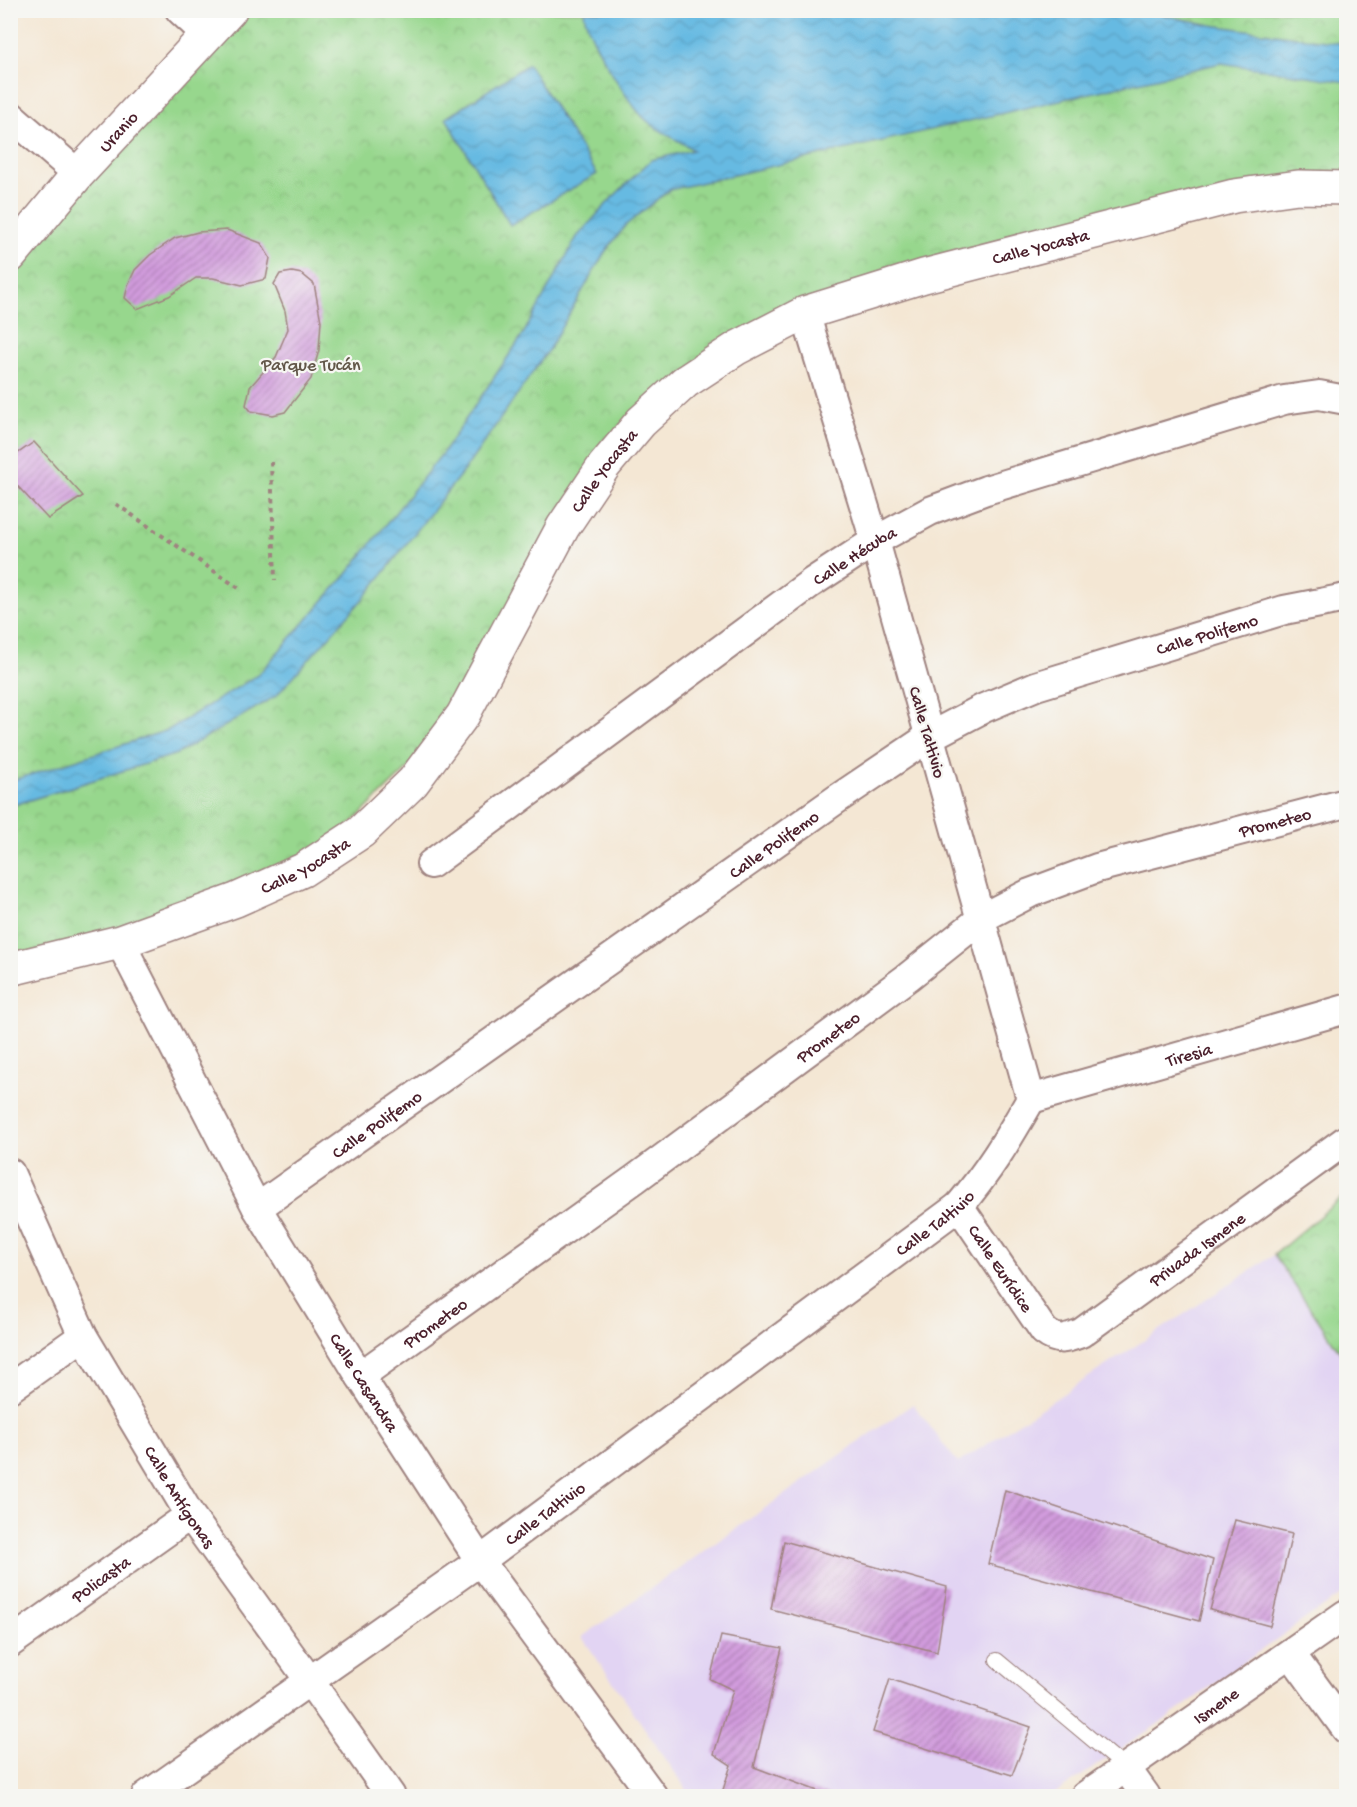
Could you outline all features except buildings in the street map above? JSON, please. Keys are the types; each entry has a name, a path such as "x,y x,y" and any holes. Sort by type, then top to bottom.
{"street":[{"path":"180,10 207,35"},
{"name":"Uranio","path":"10,256 78,174 230,10"},
{"path":"10,115 78,174"},
{"name":"Calle Yocasta","path":"10,969 120,942 236,900 303,870 361,832 413,782 463,715 563,526 603,466 634,430 685,382 737,348 805,314 924,276 1234,196 1299,188 1347,188"},
{"name":"Calle Taltivio","path":"146,1797 480,1561 959,1206 985,1176 1031,1099 875,541 805,314"},
{"name":"Calle Hécuba","path":"431,864 792,597 875,541 930,511 986,490 1284,400 1319,395 1347,400"},
{"name":"Calle Polifemo","path":"257,1208 929,736 984,708 1036,686 1284,610 1347,598"},
{"name":"Prometeo","path":"360,1376 635,1179 908,977 982,918 1029,893 1097,868 1347,803"},
{"name":"Calle Casandra","path":"120,942 257,1208 360,1376 480,1561 653,1797"},
{"name":"Tiresia","path":"1031,1099 1347,1009"},
{"name":"Privada Ismene","path":"1044,1331 1053,1338 1066,1338 1081,1334 1347,1140"},
{"name":"Calle Antígonas","path":"10,1173 82,1336 190,1515 391,1797"},
{"name":"Calle Eurídice","path":"959,1206 1044,1331"},
{"path":"10,1388 82,1336"},
{"name":"Policasta","path":"10,1643 190,1515"},
{"name":"Ismene","path":"1085,1797 1347,1614"},
{"path":"1291,1654 1347,1729"},
{"path":"1126,1768 1146,1797"}],"lane":[{"path":"997,1660 1126,1768"}],"path":[{"path":"271,462 275,580"},
{"path":"116,504 240,589"}],"shaded area":[{"path":"1274,1255 1346,1361 1346,1592 1167,1718 1051,1796 691,1796 582,1637 913,1404 958,1463"}],"green space":[{"name":"Parque Tucán","path":"230,11 1346,11 1346,188 1298,187 805,313 641,422 463,715 303,870 11,969 10,256"},
{"path":"1346,1194 1346,1361 1274,1255"}],"water":[{"path":"584,11 1144,11 1211,25 1346,44 1346,82 1221,63 669,190 626,225 605,252 549,349 468,465 369,592 276,696 177,754 14,805 11,809 11,781 168,730 258,675 347,574 445,450 522,336 577,237 611,199 651,160 693,150 654,126 635,108 591,34"},
{"path":"528,64 597,174 510,225 446,118"}]}
